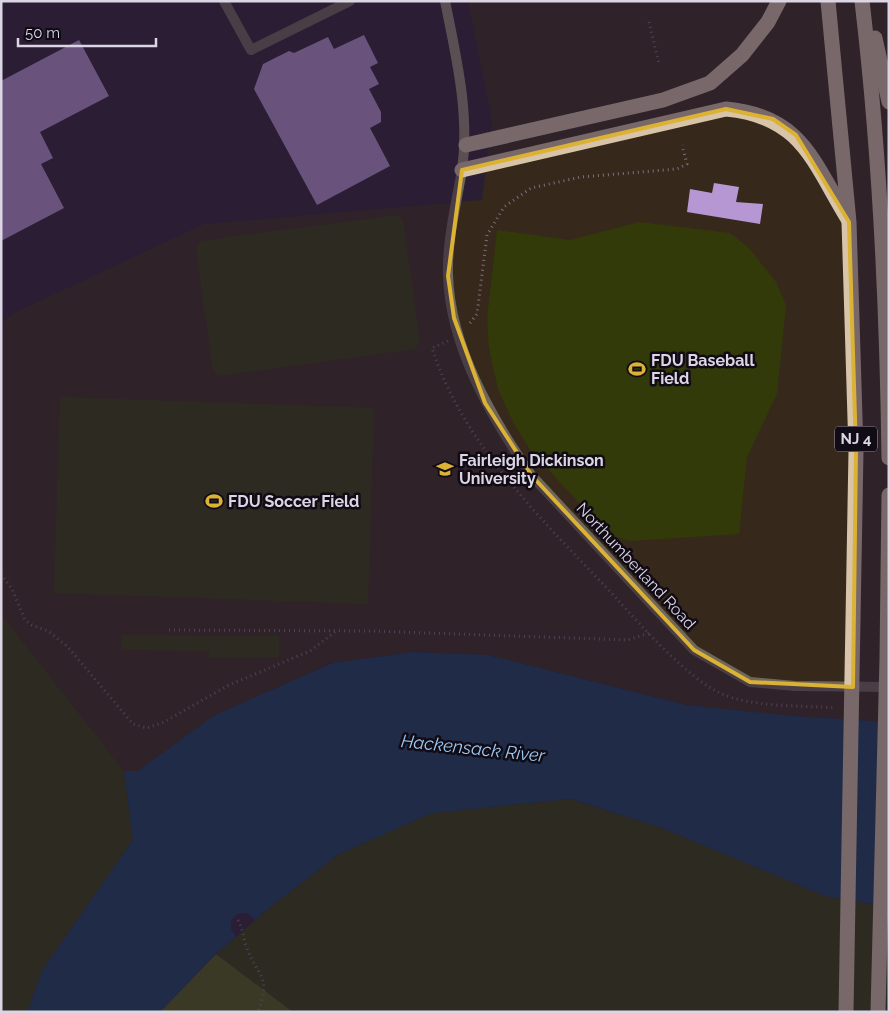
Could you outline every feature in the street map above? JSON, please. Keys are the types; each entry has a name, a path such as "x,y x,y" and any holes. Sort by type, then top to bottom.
{"highway":[{"path":"466,145 663,100 710,83 742,55 768,22 779,1"},
{"name":"NJ 4","path":"828,1 849,222 856,450 854,657 846,1012"},
{"name":"NJ 4","path":"862,1 880,204 887,340 889,458"},
{"path":"866,1 889,102"},
{"path":"462,170 720,110 749,111 773,119 796,135 849,222"},
{"path":"878,1012 888,654 889,495"}],"main road":[{"name":"Northumberland Road","path":"445,1 458,66 466,145 462,170"}],"street":[{"path":"224,1 251,50 350,1"},
{"name":"Northumberland Road","path":"462,170 450,240 448,276 454,318 485,403 509,444 532,476 694,650 750,682 794,686 889,687"}],"path":[{"path":"649,22 659,64"},
{"path":"682,145 687,164 677,169 581,177 531,188 504,206 487,235 477,314 460,334 432,348 437,364 465,417 486,450 520,495 649,633 697,679 720,694 758,703 842,708"},
{"path":"1,574 12,589 25,620 48,631 67,646 133,724 147,728 164,722 229,685 310,651 337,631"},
{"path":"169,630 337,631 628,640 649,633"},
{"path":"238,920 247,946 264,980 264,996 258,1012"}],"highlighted area":[{"path":"726,109 773,119 796,135 849,222 856,451 853,687 750,682 694,650 532,476 485,403 454,318 448,276 462,170"}],"shaded area":[{"name":"Fairleigh Dickinson University","path":"468,1 889,1 889,722 793,716 686,705 488,655 413,652 331,663 213,716 138,771 124,771 1,614 1,324 12,314 204,224 482,200 492,121"}],"green space":[{"path":"397,215 403,220 420,342 415,349 219,376 213,371 196,248 200,241"},
{"name":"FDU Baseball Field","path":"639,222 730,233 749,248 776,282 786,305 777,394 747,457 739,534 630,541 605,531 531,451 514,424 498,389 489,348 487,319 497,230 570,240"},
{"name":"FDU Soccer Field","path":"60,397 374,408 368,604 54,593"},
{"path":"1,614 124,771 133,840 43,969 27,1012 1,1012"},
{"path":"122,635 279,636 279,657 209,657 209,651 121,650"},
{"path":"570,799 662,828 825,896 889,907 889,1012 293,1012 216,954 269,908 339,854 432,813"},
{"path":"216,954 293,1012 160,1012"}],"water":[{"name":"Hackensack River","path":"413,652 488,655 686,705 793,716 889,722 889,907 825,896 662,828 571,799 432,813 339,854 269,908 216,954 160,1012 27,1012 43,969 133,840 124,771 138,771 213,716 332,663"}],"pier":[{"path":"247,913 255,920 236,937 231,929 231,920 237,914"}],"building":[{"path":"364,35 378,63 370,67 379,84 369,89 381,112 381,122 370,128 390,166 317,205 254,89 263,64 289,51 294,53 328,37 334,49"},
{"path":"79,40 109,96 40,132 53,158 41,164 64,208 1,241 1,81"},
{"path":"714,183 739,187 736,202 763,204 760,224 687,212 690,189 712,193"}],"place":[{"name":"FDU Baseball Field","path":"637,369"},
{"name":"Fairleigh Dickinson University","path":"445,469"},
{"name":"FDU Soccer Field","path":"214,501"}]}
